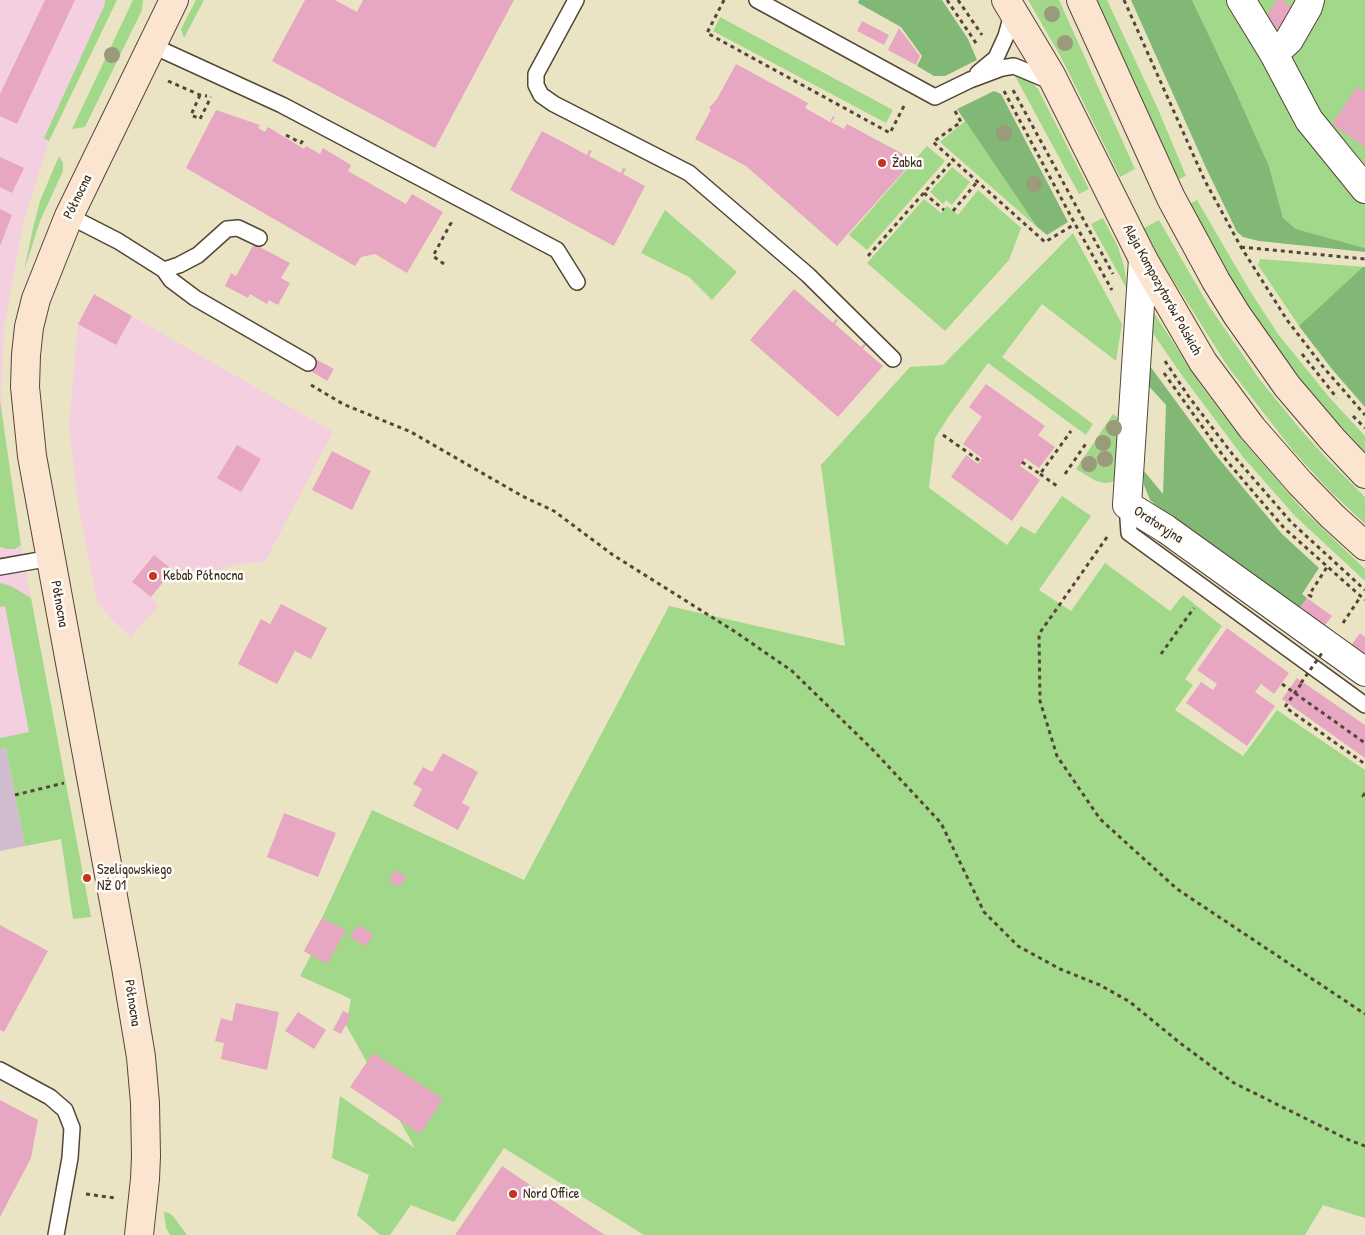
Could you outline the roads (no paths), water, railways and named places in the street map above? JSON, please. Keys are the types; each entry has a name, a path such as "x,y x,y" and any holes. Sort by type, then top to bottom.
{"street":[{"name":"Północna","path":"139,1235 145,1179 146,1147 141,1057 51,558 28,420 25,387 29,327 36,299 68,216 174,0"},
{"path":"1081,0 1171,198 1216,281 1237,315 1287,386 1365,474"},
{"path":"1241,0 1274,54 1309,120 1365,189"},
{"path":"1274,54 1289,40 1310,0"},
{"name":"Aleja Kompozytorów Polskich","path":"1009,6 1056,84 1143,259 1203,362 1252,428 1300,484 1365,546"},
{"name":"Oratoryjna","path":"1143,259 1127,505 1166,529 1365,672"}],"lane":[{"path":"576,0 536,74 536,85 541,95 554,104 689,173 808,275 892,359"},
{"path":"757,0 935,97 970,80 1002,68 1014,66 1056,84"},
{"path":"970,80 996,58 1006,36 1009,6"},
{"path":"151,45 282,105 557,250 577,282"},
{"path":"68,216 118,241 164,270 171,280 195,298 308,363"},
{"path":"164,270 198,255 226,229 238,228 259,238"},
{"path":"1127,505 1129,532 1365,705"},
{"path":"0,567 51,558"},
{"path":"0,1070 50,1097 65,1110 72,1128 56,1235"}],"place":[{"name":"Żabka","path":"882,163"},
{"name":"Kebab Północna","path":"153,576"},
{"name":"Szeligowskiego NŻ 01","path":"87,878"},
{"name":"Nord Office","path":"513,1194"}]}
